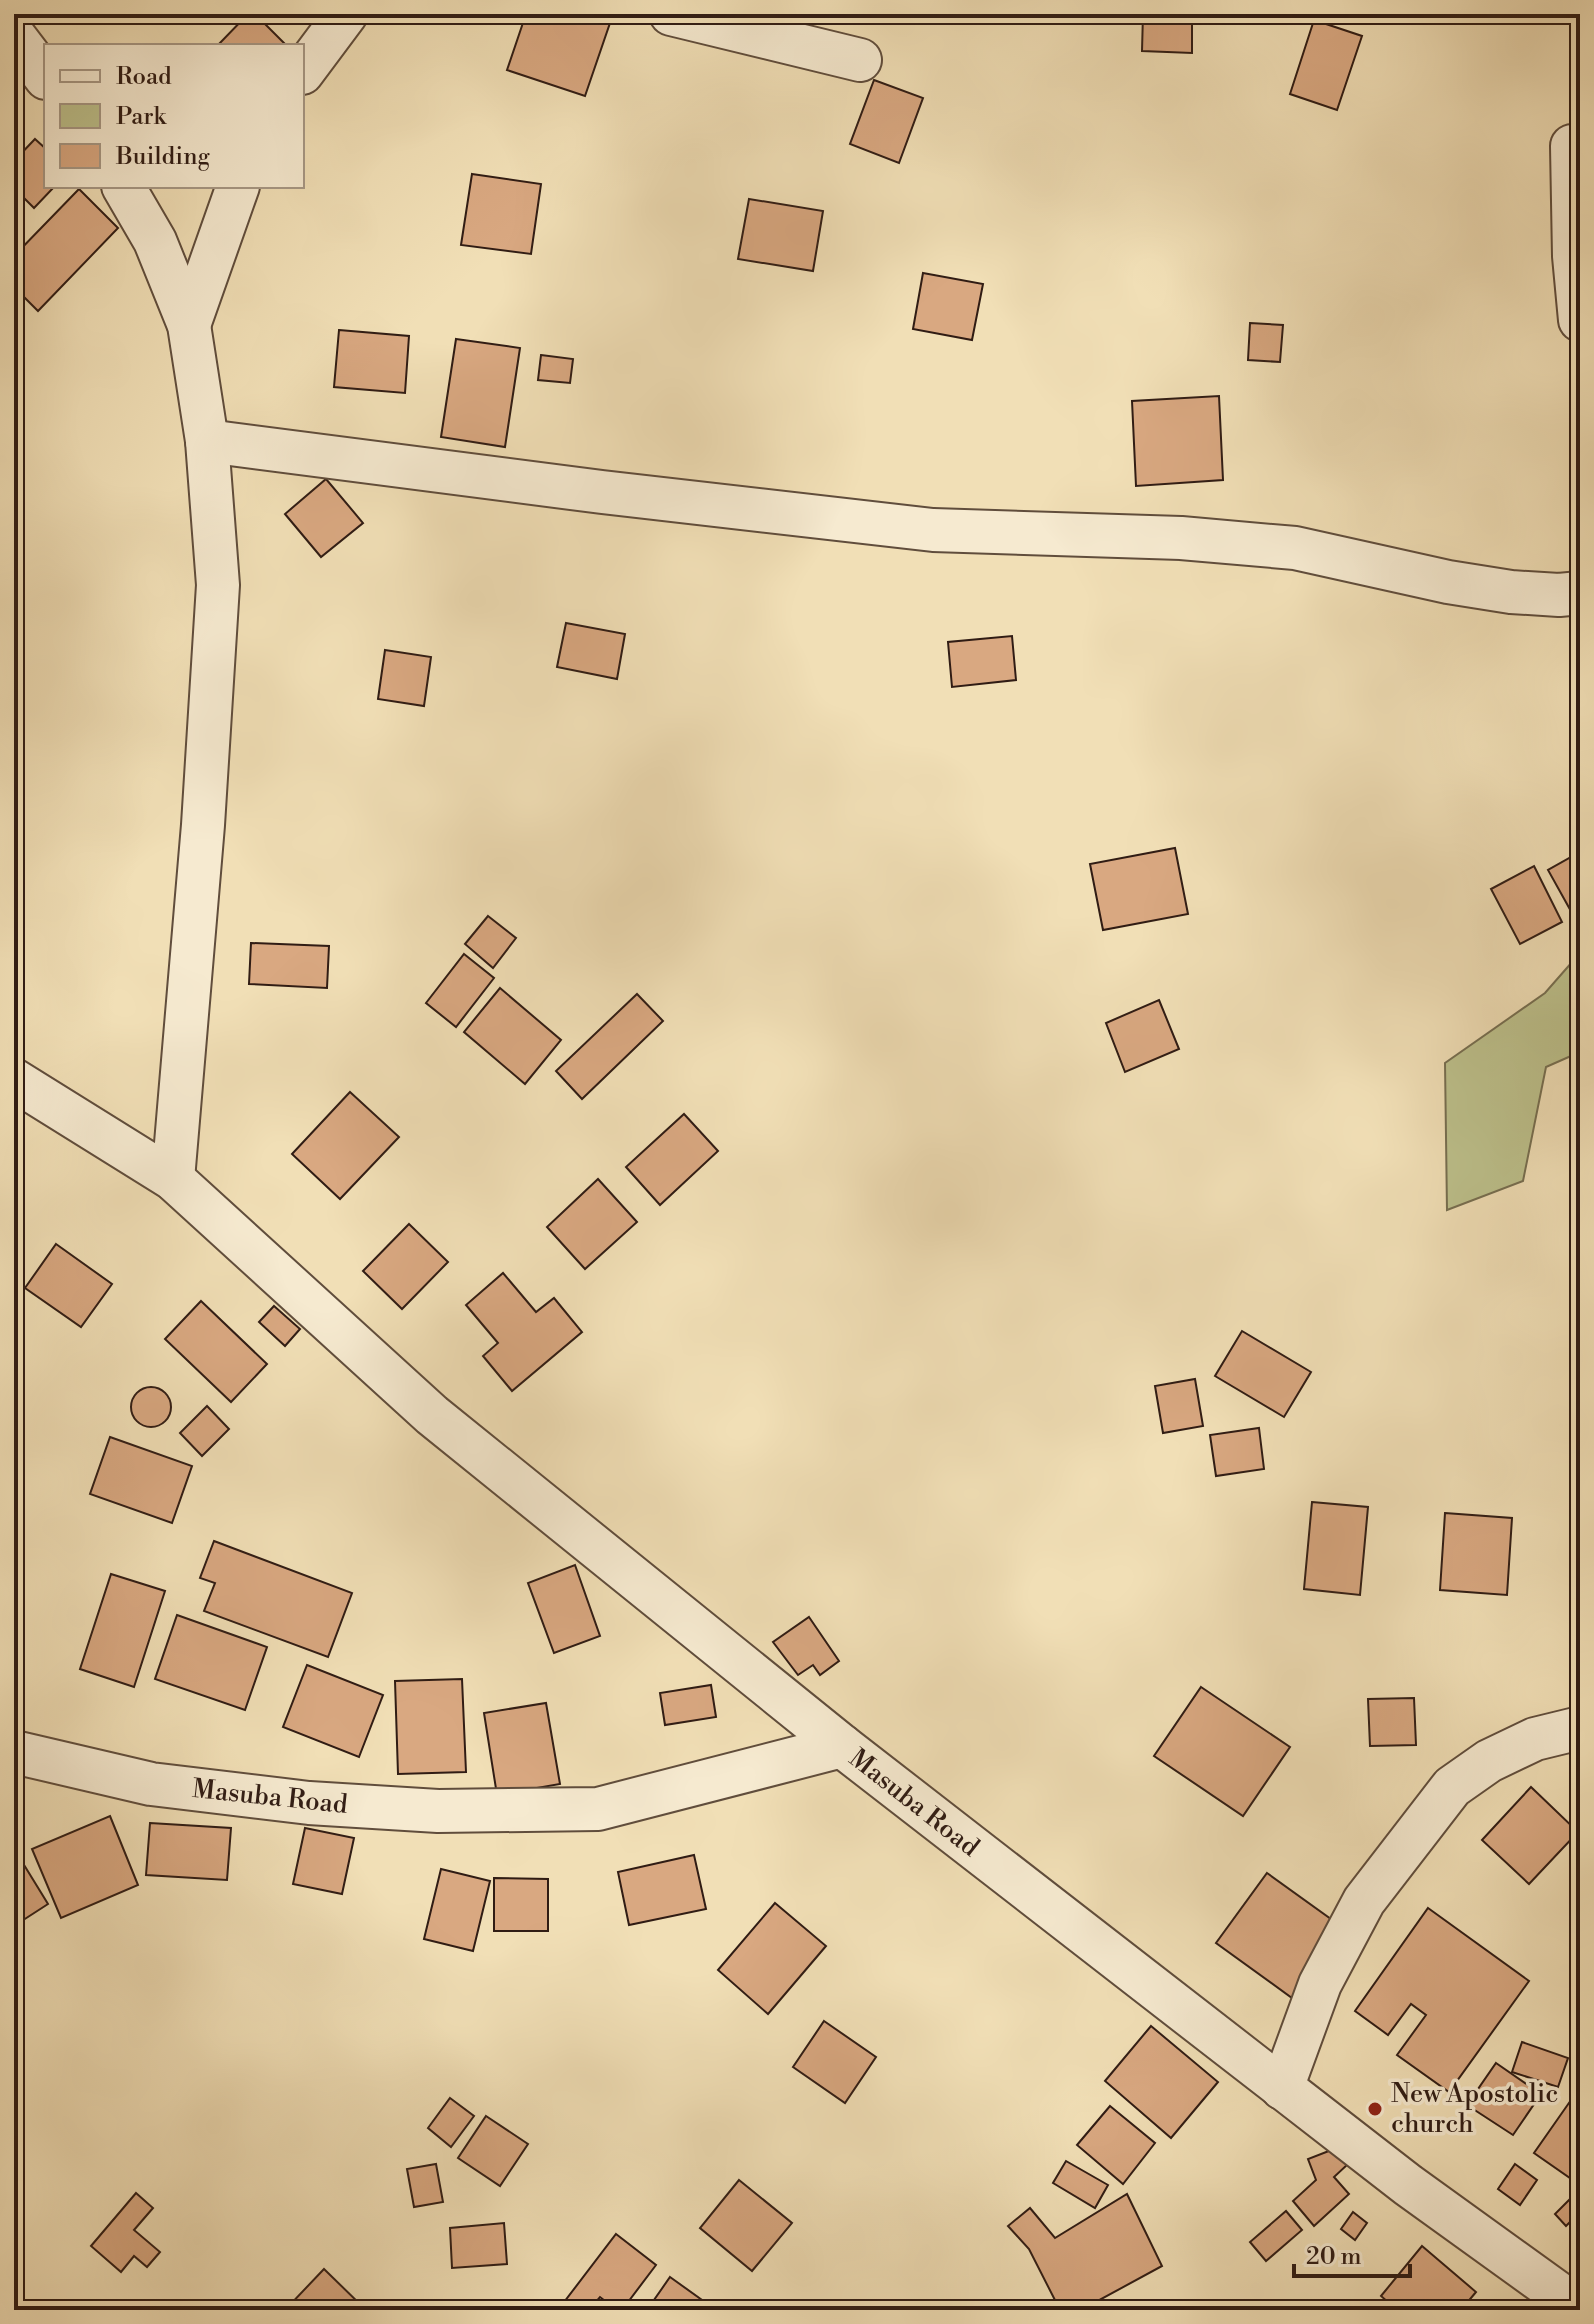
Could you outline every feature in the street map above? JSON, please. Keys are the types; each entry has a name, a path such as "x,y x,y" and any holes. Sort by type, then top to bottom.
{"street":[{"path":"304,70 346,14"},
{"path":"671,14 860,60"},
{"path":"14,36 44,75"},
{"path":"1572,146 1574,256 1580,320"},
{"path":"124,188 155,241 189,325 207,441 218,585 203,825 173,1179"},
{"path":"189,325 237,188"},
{"path":"207,441 602,492 933,530 1181,538 1295,548 1448,582 1511,592 1580,593"},
{"path":"14,1080 173,1179 432,1415 842,1746"},
{"path":"1282,2088 1320,1984 1364,1901 1452,1787 1489,1761 1535,1739 1580,1728"},
{"name":"Masuba Road","path":"14,1752 151,1784 309,1803 438,1811 598,1809 842,1746 1408,2185 1580,2309"}],"green space":[{"path":"1580,953 1580,1052 1546,1067 1523,1181 1447,1210 1445,1063 1545,993"}],"building":[{"path":"248,14 255,14 285,44 219,44"},
{"path":"526,14 595,14 611,20 585,96 507,70"},
{"path":"1143,14 1192,14 1192,53 1142,51"},
{"path":"1314,20 1362,36 1337,110 1290,94"},
{"path":"874,80 923,98 899,163 850,144"},
{"path":"35,139 44,147 44,188 53,188 34,208 14,188 14,161"},
{"path":"472,174 541,184 531,254 461,245"},
{"path":"79,189 118,228 38,311 14,287 14,256"},
{"path":"749,199 823,211 813,271 738,259"},
{"path":"923,273 983,284 972,340 913,329"},
{"path":"1250,323 1283,325 1280,362 1248,360"},
{"path":"339,330 409,336 405,393 334,387"},
{"path":"456,339 520,348 505,447 441,437"},
{"path":"541,355 573,359 570,383 538,380"},
{"path":"1219,396 1223,480 1136,486 1132,401"},
{"path":"326,479 363,523 321,557 285,514"},
{"path":"566,623 625,634 617,679 557,667"},
{"path":"1012,636 1016,680 952,687 948,642"},
{"path":"385,650 431,657 424,706 378,699"},
{"path":"1175,848 1188,914 1103,930 1090,864"},
{"path":"1580,852 1580,908 1572,913 1548,870"},
{"path":"1534,866 1562,922 1520,944 1491,889"},
{"path":"488,916 516,938 493,968 465,944"},
{"path":"251,943 329,946 327,988 249,984"},
{"path":"464,954 494,978 456,1027 426,1003"},
{"path":"500,988 561,1040 525,1084 464,1032"},
{"path":"637,994 663,1021 582,1099 556,1071"},
{"path":"1159,1000 1179,1049 1125,1072 1106,1023"},
{"path":"350,1092 399,1137 340,1199 292,1154"},
{"path":"684,1114 718,1151 660,1205 626,1167"},
{"path":"598,1179 637,1222 585,1269 547,1227"},
{"path":"409,1224 448,1262 402,1309 363,1271"},
{"path":"56,1244 112,1284 81,1327 25,1288"},
{"path":"503,1273 536,1312 554,1298 582,1332 512,1391 483,1356 498,1343 466,1305"},
{"path":"201,1301 267,1364 231,1402 165,1339"},
{"path":"274,1306 300,1329 285,1346 259,1322"},
{"path":"1242,1331 1311,1372 1284,1417 1215,1376"},
{"path":"1195,1379 1203,1426 1163,1433 1155,1386"},
{"path":"151,1387 165,1393 171,1407 165,1421 151,1427 137,1421 131,1407 137,1393"},
{"path":"207,1406 229,1429 202,1456 180,1433"},
{"path":"1259,1428 1264,1469 1216,1476 1210,1435"},
{"path":"110,1437 192,1466 172,1523 90,1494"},
{"path":"1312,1502 1368,1507 1360,1595 1304,1589"},
{"path":"1445,1513 1512,1518 1507,1595 1440,1590"},
{"path":"214,1541 352,1593 328,1657 204,1611 215,1583 200,1578"},
{"path":"575,1565 600,1636 554,1653 528,1583"},
{"path":"111,1574 165,1591 134,1687 80,1669"},
{"path":"177,1615 267,1647 245,1710 155,1679"},
{"path":"809,1617 839,1661 820,1675 813,1665 798,1675 773,1642"},
{"path":"307,1665 383,1695 359,1757 283,1727"},
{"path":"462,1679 466,1772 398,1774 395,1681"},
{"path":"711,1685 716,1717 665,1725 660,1693"},
{"path":"1201,1687 1290,1747 1243,1816 1154,1756"},
{"path":"1414,1698 1416,1745 1370,1746 1368,1699"},
{"path":"546,1703 560,1784 497,1795 484,1713"},
{"path":"1531,1787 1578,1832 1529,1884 1482,1840"},
{"path":"110,1816 138,1885 61,1918 32,1849"},
{"path":"150,1823 231,1828 227,1880 146,1875"},
{"path":"305,1828 354,1838 342,1894 293,1884"},
{"path":"694,1855 706,1909 629,1925 618,1872"},
{"path":"21,1860 48,1904 14,1926 14,1865"},
{"path":"441,1869 490,1881 473,1951 424,1939"},
{"path":"1267,1873 1342,1927 1292,1998 1216,1943"},
{"path":"494,1878 548,1879 548,1931 494,1931"},
{"path":"775,1903 826,1946 768,2014 718,1970"},
{"path":"1428,1908 1529,1981 1449,2092 1397,2055 1426,2015 1411,2004 1388,2035 1355,2011"},
{"path":"824,2021 876,2057 845,2103 793,2067"},
{"path":"1151,2026 1218,2082 1171,2138 1105,2081"},
{"path":"1522,2042 1568,2058 1558,2087 1512,2072"},
{"path":"1496,2063 1541,2094 1513,2135 1467,2105"},
{"path":"450,2098 474,2116 451,2147 428,2128"},
{"path":"1571,2100 1580,2106 1580,2185 1534,2153"},
{"path":"1110,2106 1155,2143 1123,2184 1077,2145"},
{"path":"486,2116 528,2144 500,2186 458,2158"},
{"path":"1334,2149 1348,2164 1334,2177 1349,2194 1314,2226 1293,2201 1316,2180 1308,2159"},
{"path":"1066,2161 1108,2185 1095,2208 1053,2183"},
{"path":"436,2164 443,2202 414,2207 407,2169"},
{"path":"1515,2164 1537,2180 1520,2205 1498,2189"},
{"path":"739,2180 792,2223 752,2271 700,2228"},
{"path":"136,2193 153,2208 134,2230 160,2252 147,2267 134,2256 121,2272 91,2246"},
{"path":"1127,2194 1162,2266 1081,2310 1060,2310 1029,2249 1008,2226 1030,2208 1055,2238"},
{"path":"1569,2200 1580,2212 1566,2226 1555,2214"},
{"path":"1286,2211 1302,2230 1266,2261 1250,2242"},
{"path":"1353,2212 1367,2223 1355,2240 1341,2229"},
{"path":"504,2223 507,2264 452,2268 450,2228"},
{"path":"616,2234 656,2265 622,2310 617,2310 600,2297 589,2310 558,2310"},
{"path":"1422,2246 1476,2292 1461,2310 1397,2310 1381,2296"},
{"path":"324,2269 365,2309 364,2310 285,2310"},
{"path":"670,2277 716,2310 647,2310"}],"place":[{"name":"New Apostolic church","path":"1375,2109"}]}
